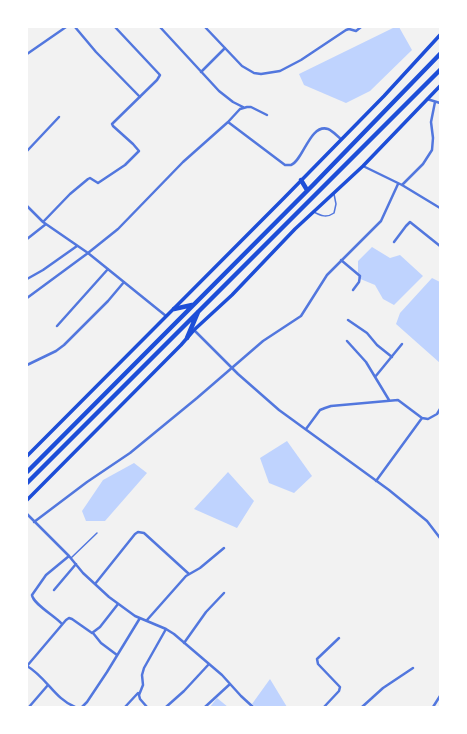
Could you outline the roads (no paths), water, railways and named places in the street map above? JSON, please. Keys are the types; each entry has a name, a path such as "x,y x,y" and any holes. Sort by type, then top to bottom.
{"highway":[{"path":"27,472 308,190 440,54"},
{"path":"27,483 440,70"},
{"path":"301,180 308,190"},
{"path":"174,309 192,305"},
{"path":"188,338 198,311"}],"main road":[{"path":"27,456 301,180 389,90 440,35"},
{"path":"27,500 188,338 194,330 232,295 295,229 363,166 440,86"}],"street":[{"path":"27,54 66,27"},
{"path":"75,27 96,52 140,97"},
{"path":"43,222 70,194 88,179 90,178 98,183 125,165 139,151 112,125 159,78 160,75 115,27"},
{"path":"160,27 219,91 243,108"},
{"path":"205,27 242,66 254,73 269,74 280,71 301,60 346,30 349,29 356,31 361,27"},
{"path":"200,72 225,48"},
{"path":"427,100 440,103"},
{"path":"34,522 87,482 130,453 232,369 263,341 301,316 327,275 381,221 400,185 423,164 432,150 433,138 430,122 435,102"},
{"path":"27,298 118,229 183,162 243,108 251,107 267,115"},
{"path":"27,151 59,117"},
{"path":"228,122 285,165 290,165 295,162 310,139 318,131 323,129 332,131 341,139"},
{"path":"363,166 440,208"},
{"path":"27,206 43,222 88,253 166,316"},
{"path":"394,242 410,222 440,246"},
{"path":"27,239 46,224"},
{"path":"27,279 43,270 77,246"},
{"path":"341,260 360,276 359,282 353,290"},
{"path":"57,326 108,269"},
{"path":"27,364 52,353 64,345 108,301 124,282"},
{"path":"348,320 367,333 392,357"},
{"path":"194,330 232,369 279,410 376,480 427,521 440,538"},
{"path":"347,341 366,362 389,400"},
{"path":"375,377 402,344"},
{"path":"306,429 320,410 331,406 398,400 422,418 428,419 432,418 440,409"},
{"path":"376,480 422,418"},
{"path":"27,514 95,584 118,604 140,618 166,629 209,664 253,707"},
{"path":"95,584 138,532 144,533 189,574"},
{"path":"147,620 189,574 200,568 224,548"},
{"path":"62,624 34,600 32,595 46,575 70,557"},
{"path":"54,590 76,564"},
{"path":"184,643 206,612 224,593"},
{"path":"92,633 100,627 118,604"},
{"path":"75,707 58,696 33,669 27,666 62,624 69,618 92,633 117,655"},
{"path":"82,707 87,702 140,618"},
{"path":"125,707 139,692 143,685 142,675 144,668 166,629"},
{"path":"324,707 339,692 340,687 318,664 317,659 339,638"},
{"path":"166,707 184,691 209,664"},
{"path":"362,707 383,688 413,668"},
{"path":"205,707 230,684"},
{"path":"29,707 48,685"},
{"path":"139,692 140,698 147,707"},
{"path":"433,707 440,696"}],"lane":[{"path":"314,212 319,216 327,216 334,213 336,204 334,194"},
{"path":"70,557 98,533"}],"water":[{"path":"395,27 399,27 412,50 370,91 346,103 304,85 299,74"},
{"path":"372,247 390,258 400,255 423,276 394,305 383,299 375,285 358,278 358,261"},
{"path":"432,278 440,282 440,363 396,324 400,313"},
{"path":"287,441 312,476 294,493 269,483 260,458"},
{"path":"134,463 147,473 105,521 86,521 82,511 103,480"},
{"path":"228,472 254,501 237,528 194,509"},
{"path":"270,679 287,707 256,707 252,704"},
{"path":"217,698 228,707 210,707"}]}
